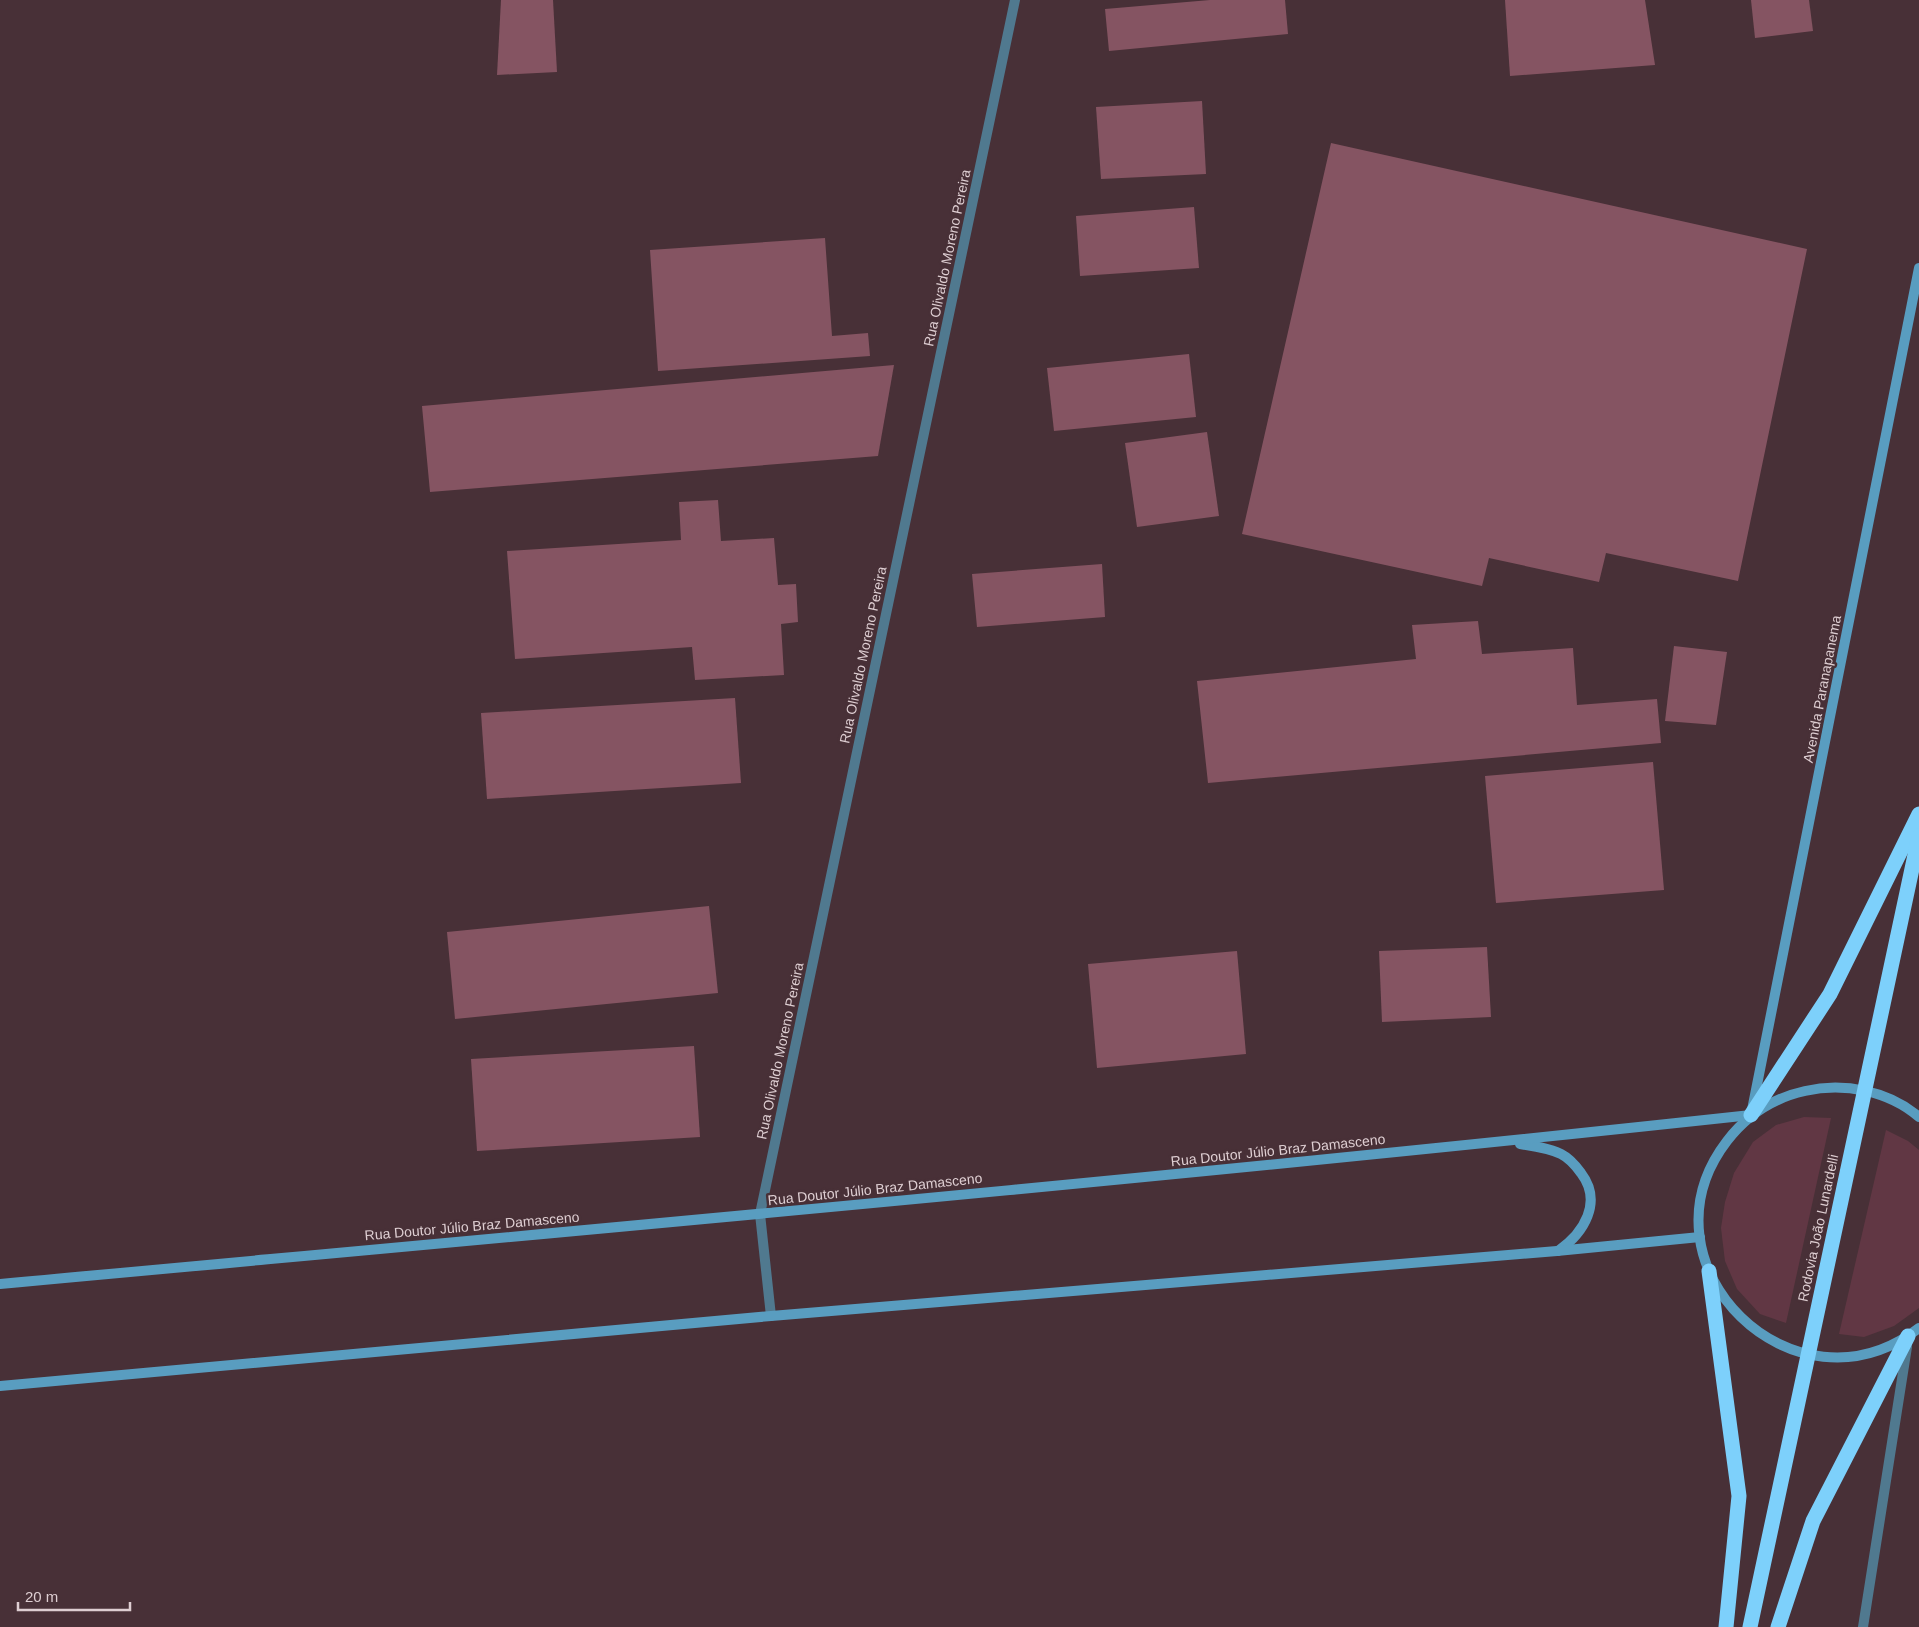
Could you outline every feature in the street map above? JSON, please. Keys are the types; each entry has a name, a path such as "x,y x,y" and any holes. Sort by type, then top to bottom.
{"highway":[{"path":"1752,1115 1830,994 1919,814"},
{"name":"Rodovia João Lunardelli","path":"1750,1627 1919,836"},
{"path":"1709,1271 1740,1496 1726,1627"},
{"path":"1778,1627 1813,1521 1914,1332"}],"street":[{"name":"Rua Olivaldo Moreno Pereira","path":"772,1316 760,1214 1015,0"},
{"name":"Avenida Paranapanema","path":"1752,1115 1919,268"},
{"path":"1914,1332 1885,1348 1860,1355 1833,1357 1807,1354 1782,1346 1758,1333 1738,1315 1721,1295 1709,1271 1700,1238 1700,1214 1703,1192 1710,1170 1721,1149 1752,1115 1772,1102 1794,1093 1817,1088 1841,1087 1864,1090 1890,1098 1919,1117"},
{"name":"Rua Doutor Júlio Braz Damasceno","path":"0,1284 760,1214 1506,1142 1752,1115"},
{"path":"1506,1142 1539,1147 1563,1155 1578,1168 1587,1181 1591,1205 1582,1230 1569,1243 1557,1251"},
{"path":"0,1386 772,1316 1700,1238"},
{"path":"1863,1627 1914,1332"}],"shaded area":[{"path":"1804,1117 1831,1118 1786,1323 1760,1314 1737,1289 1725,1261 1721,1228 1725,1202 1734,1173 1753,1142 1776,1125"},
{"path":"1886,1130 1908,1141 1919,1150 1919,1308 1894,1326 1864,1337 1839,1334"}],"building":[{"path":"501,0 553,0 557,72 497,75"},
{"path":"1210,0 1285,0 1288,34 1109,51 1105,9"},
{"path":"1505,0 1645,0 1655,65 1510,76"},
{"path":"1751,0 1809,0 1813,31 1755,38"},
{"path":"1202,101 1206,174 1101,179 1096,107"},
{"path":"1331,143 1807,249 1738,581 1606,553 1599,582 1489,558 1482,586 1242,534"},
{"path":"1194,207 1199,268 1080,276 1076,216"},
{"path":"825,238 832,336 868,333 870,356 658,371 650,250"},
{"path":"1189,354 1196,417 1054,431 1047,368"},
{"path":"894,365 878,456 430,492 422,406"},
{"path":"1207,432 1219,516 1137,527 1125,443"},
{"path":"718,500 721,541 774,538 778,585 796,584 798,622 781,624 784,675 695,680 692,647 515,659 507,551 681,540 679,502"},
{"path":"1102,564 1105,617 977,627 972,574"},
{"path":"1478,621 1482,654 1573,648 1577,705 1657,699 1661,743 1208,783 1197,681 1416,659 1412,625"},
{"path":"1674,646 1727,652 1716,725 1665,721"},
{"path":"735,698 741,783 487,799 481,713"},
{"path":"1653,762 1664,890 1496,903 1485,776"},
{"path":"709,906 718,993 455,1019 447,932"},
{"path":"1487,947 1491,1017 1382,1022 1379,951"},
{"path":"1237,951 1246,1054 1097,1068 1088,964"},
{"path":"694,1046 700,1137 477,1151 471,1059"}]}
